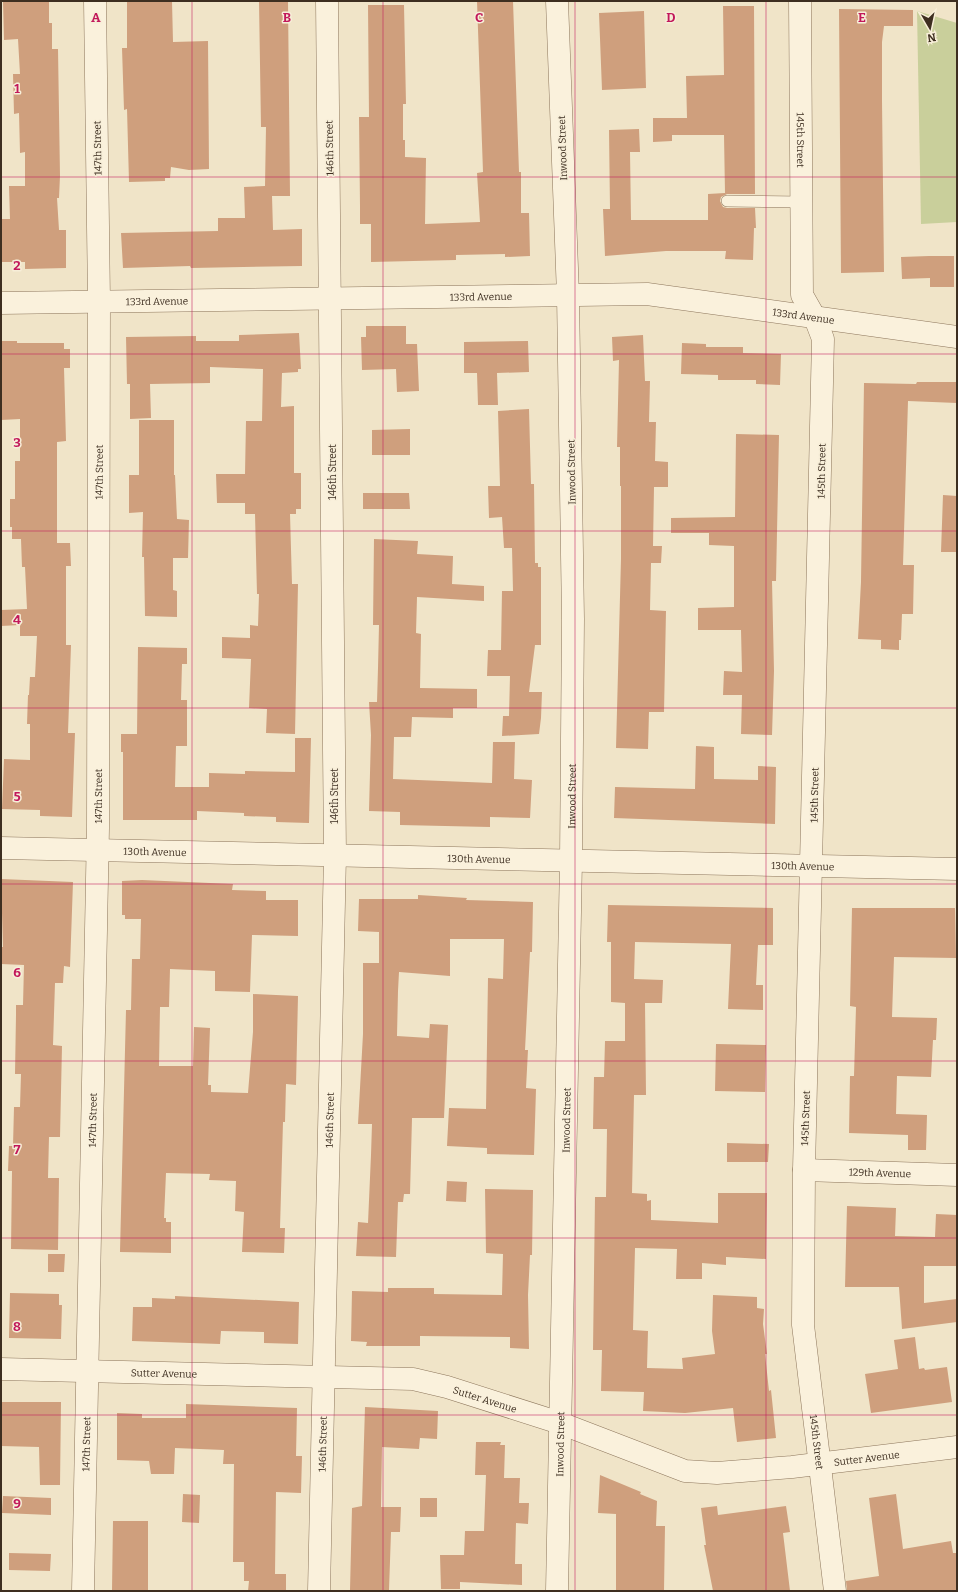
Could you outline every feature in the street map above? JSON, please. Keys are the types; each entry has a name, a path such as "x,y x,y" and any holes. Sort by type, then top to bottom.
{"street":[{"name":"147th Street","path":"83,1591 98,850 99,301 95,1"},
{"name":"146th Street","path":"319,1591 335,855 328,1"},
{"name":"Inwood Street","path":"557,1 568,295 573,619 571,860 557,1591"},
{"name":"145th Street","path":"800,1 802,295 815,318 823,339 804,1170 803,1325 835,1591"},
{"name":"133rd Avenue","path":"1,303 648,294 957,337"},
{"name":"130th Avenue","path":"1,848 957,869"},
{"name":"129th Avenue","path":"804,1170 957,1175"},
{"name":"Sutter Avenue","path":"1,1369 413,1379 447,1387 560,1423 685,1471 717,1473 820,1464 957,1447"}],"lane":[{"path":"727,201 801,202"}],"green space":[{"path":"917,11 957,23 957,222 921,224"}],"building":[{"path":"3,1 49,1 49,23 52,23 52,49 58,49 60,176 59,198 57,198 59,230 66,230 66,268 25,269 25,262 1,262 1,219 10,219 9,186 25,186 25,152 20,153 19,113 14,114 13,74 20,74 18,39 4,40"},
{"path":"127,1 172,1 173,42 208,41 209,169 189,170 171,167 170,178 165,178 165,181 129,182 127,109 124,110 122,48 127,48"},
{"path":"259,1 288,1 290,196 272,196 273,230 302,229 302,266 191,268 190,266 123,268 121,233 218,231 218,218 245,218 244,187 265,186 266,127 261,127"},
{"path":"477,1 513,1 519,172 521,172 521,213 529,213 530,256 505,257 505,254 456,255 456,260 371,262 371,224 360,224 359,117 369,117 368,5 404,5 406,104 403,104 403,140 405,140 405,157 426,158 425,224 480,222 477,173 483,172"},
{"path":"723,6 754,6 755,194 727,194 721,197 720,201 723,207 727,208 755,208 756,228 754,228 753,260 725,259 726,251 666,251 605,256 603,209 610,209 609,130 639,129 640,152 630,152 631,220 708,220 708,194 725,193 724,135 672,135 672,141 653,142 653,118 687,118 686,76 724,75"},
{"path":"839,9 913,10 913,26 884,26 882,42 884,272 841,273"},
{"path":"644,11 646,88 602,90 599,13"},
{"path":"954,256 954,287 930,287 930,278 902,279 901,257"},
{"path":"366,326 406,326 406,344 417,344 419,391 397,392 396,369 362,370 361,337 366,337"},
{"path":"299,333 301,369 298,369 298,372 282,373 281,407 294,406 294,473 301,473 301,509 296,509 296,514 290,514 292,584 298,584 295,734 266,733 267,709 249,708 251,659 222,658 222,637 250,638 250,625 258,626 259,594 257,594 255,514 245,514 245,503 217,503 216,474 245,474 246,421 262,421 263,369 210,367 210,383 150,384 151,418 130,419 130,384 127,384 126,337 196,336 196,341 239,341 239,335"},
{"path":"643,335 645,381 650,381 649,422 656,422 655,461 668,462 668,487 654,487 653,546 662,546 661,563 651,563 650,610 666,611 664,712 649,712 648,749 616,748 621,559 621,486 620,447 617,447 619,360 613,361 612,337"},
{"path":"1,341 17,341 17,343 64,343 64,349 70,349 70,368 64,368 66,441 57,442 57,543 70,543 71,566 66,566 66,645 71,645 68,733 75,733 72,817 40,816 40,810 2,809 4,759 30,760 30,724 27,724 28,695 30,677 35,677 37,636 20,636 20,625 1,626 1,610 27,609 25,567 22,567 21,539 12,539 12,527 10,527 10,499 15,499 15,461 20,461 20,419 1,420"},
{"path":"528,341 529,372 497,373 498,405 478,405 477,373 464,373 464,342"},
{"path":"682,343 706,344 706,347 743,347 743,353 781,354 780,385 756,384 756,380 718,380 718,375 681,374"},
{"path":"917,382 957,382 957,403 908,401 903,565 914,565 913,614 902,614 899,650 881,649 881,640 858,639 861,582 864,383 916,384"},
{"path":"529,409 531,484 534,484 535,563 538,563 538,567 541,567 541,645 535,645 529,692 542,692 541,718 539,734 502,736 503,716 509,716 510,676 487,676 488,650 501,650 502,591 513,591 512,548 504,548 502,517 489,518 488,486 500,486 498,411"},
{"path":"139,420 174,420 174,475 177,519 189,520 188,558 173,558 173,590 177,591 177,617 145,616 144,557 142,557 143,512 129,513 129,475 139,475"},
{"path":"410,429 410,455 372,455 372,430"},
{"path":"736,434 779,435 776,581 772,581 774,671 772,735 741,734 742,695 723,695 724,671 742,672 741,630 698,630 698,608 734,607 734,546 709,545 709,533 671,533 671,518 735,517"},
{"path":"363,493 409,493 410,509 363,509"},
{"path":"943,495 957,496 957,552 941,552"},
{"path":"374,539 418,541 417,554 453,556 452,584 484,586 484,601 417,597 416,633 421,634 420,688 477,689 477,708 453,708 453,718 412,717 411,737 394,737 393,779 492,783 493,742 515,742 514,779 532,780 530,818 490,817 490,827 400,825 400,812 369,811 371,735 369,702 377,702 379,625 373,625"},
{"path":"138,647 187,648 187,664 182,664 181,700 187,700 187,746 176,746 175,787 209,787 209,773 245,774 245,771 295,772 295,738 311,738 309,823 276,822 276,817 244,816 244,813 197,811 197,820 123,820 123,752 121,752 121,734 137,734"},
{"path":"696,746 714,747 714,779 758,780 758,766 776,767 775,824 614,818 615,787 695,789"},
{"path":"1,879 73,882 70,967 64,966 63,983 55,983 53,1045 62,1046 60,1137 49,1137 48,1178 59,1178 58,1250 11,1249 12,1171 8,1171 9,1146 13,1146 14,1107 20,1107 21,1074 15,1074 16,1005 23,1005 24,965 1,964 1,947 3,947"},
{"path":"142,880 233,884 232,890 266,891 266,900 298,900 298,936 252,935 250,992 215,991 215,971 170,969 169,1007 160,1007 159,1066 193,1066 194,1027 210,1028 208,1085 211,1085 211,1092 248,1093 253,1032 253,994 298,996 296,1085 286,1084 285,1122 283,1122 280,1228 285,1228 284,1253 242,1252 244,1212 235,1211 236,1181 209,1180 210,1174 166,1173 164,1218 166,1218 166,1222 171,1222 171,1253 120,1252 126,1010 131,1010 132,959 140,959 141,919 125,919 125,915 122,915 122,881"},
{"path":"418,895 467,898 466,900 533,902 532,952 530,952 525,1050 528,1050 526,1088 536,1089 534,1155 487,1154 487,1148 447,1146 449,1108 486,1109 488,978 503,979 504,939 450,939 450,976 399,972 398,991 397,1036 429,1038 430,1024 448,1025 444,1118 412,1118 410,1194 404,1194 403,1202 398,1202 396,1257 356,1256 358,1222 368,1223 372,1124 358,1124 363,1034 363,963 379,963 379,932 358,931 359,899 418,899"},
{"path":"608,905 773,908 773,945 758,945 756,985 763,985 763,1010 728,1009 731,944 635,942 634,979 663,980 662,1003 645,1003 646,1095 634,1095 632,1193 647,1194 647,1201 651,1200 651,1220 718,1223 718,1193 767,1193 766,1259 726,1257 726,1265 702,1263 702,1279 676,1279 677,1249 635,1248 633,1330 648,1331 647,1368 683,1369 682,1358 715,1354 712,1331 713,1295 757,1297 757,1308 764,1309 763,1324 767,1354 765,1354 769,1391 771,1390 776,1438 737,1442 733,1408 685,1413 643,1411 644,1392 601,1391 602,1350 593,1350 595,1197 606,1197 607,1129 593,1129 594,1077 604,1077 605,1041 625,1041 625,1003 611,1002 611,942 607,942"},
{"path":"852,908 955,908 956,958 894,957 892,1017 937,1018 936,1040 933,1040 931,1077 897,1076 896,1114 927,1115 926,1150 908,1150 908,1135 849,1133 850,1076 854,1076 856,1007 850,1006"},
{"path":"716,1044 766,1045 765,1092 715,1091"},
{"path":"727,1143 769,1144 768,1162 727,1162"},
{"path":"447,1181 467,1182 466,1202 446,1201"},
{"path":"485,1189 533,1190 532,1255 530,1255 528,1295 529,1349 510,1348 510,1337 420,1336 420,1346 366,1346 367,1342 351,1341 352,1291 388,1292 388,1288 434,1288 434,1294 502,1295 503,1254 486,1253"},
{"path":"847,1206 896,1208 895,1236 935,1237 936,1214 957,1215 957,1266 924,1266 924,1303 957,1299 957,1322 902,1329 899,1287 845,1287"},
{"path":"48,1254 65,1254 64,1272 48,1272"},
{"path":"10,1293 59,1294 59,1305 62,1305 61,1339 9,1338"},
{"path":"175,1296 299,1302 298,1344 264,1343 264,1332 221,1331 220,1344 132,1341 133,1307 152,1307 152,1298 175,1299"},
{"path":"915,1337 919,1369 924,1368 925,1370 947,1367 952,1402 871,1413 865,1374 898,1369 894,1340"},
{"path":"1,1402 61,1402 60,1485 40,1485 39,1447 1,1446"},
{"path":"186,1404 297,1408 296,1456 302,1456 301,1493 276,1492 275,1574 286,1574 286,1591 248,1591 249,1581 244,1581 244,1562 233,1562 234,1464 223,1464 224,1450 175,1448 174,1474 151,1474 149,1461 117,1460 117,1413 142,1414 142,1418 186,1418"},
{"path":"365,1407 438,1411 437,1439 420,1438 419,1449 382,1447 381,1507 401,1507 400,1532 391,1532 389,1590 350,1590 352,1508 362,1506"},
{"path":"476,1442 501,1442 500,1445 505,1445 504,1478 520,1478 519,1503 529,1503 528,1524 516,1523 515,1564 522,1564 522,1585 460,1582 460,1589 441,1589 440,1555 464,1555 465,1531 484,1531 486,1475 475,1475"},
{"path":"600,1475 641,1492 640,1494 657,1501 656,1526 665,1526 664,1591 616,1590 616,1514 598,1513"},
{"path":"183,1494 200,1495 199,1523 182,1522"},
{"path":"896,1494 903,1549 951,1541 953,1553 957,1553 957,1591 847,1591 846,1581 879,1576 869,1498"},
{"path":"3,1496 51,1498 51,1515 2,1513"},
{"path":"420,1498 437,1498 437,1517 420,1517"},
{"path":"717,1506 718,1515 786,1506 790,1532 783,1533 790,1591 713,1591 704,1545 706,1545 701,1508"},
{"path":"113,1521 148,1521 148,1591 112,1591"},
{"path":"9,1553 51,1554 50,1571 9,1570"}]}
